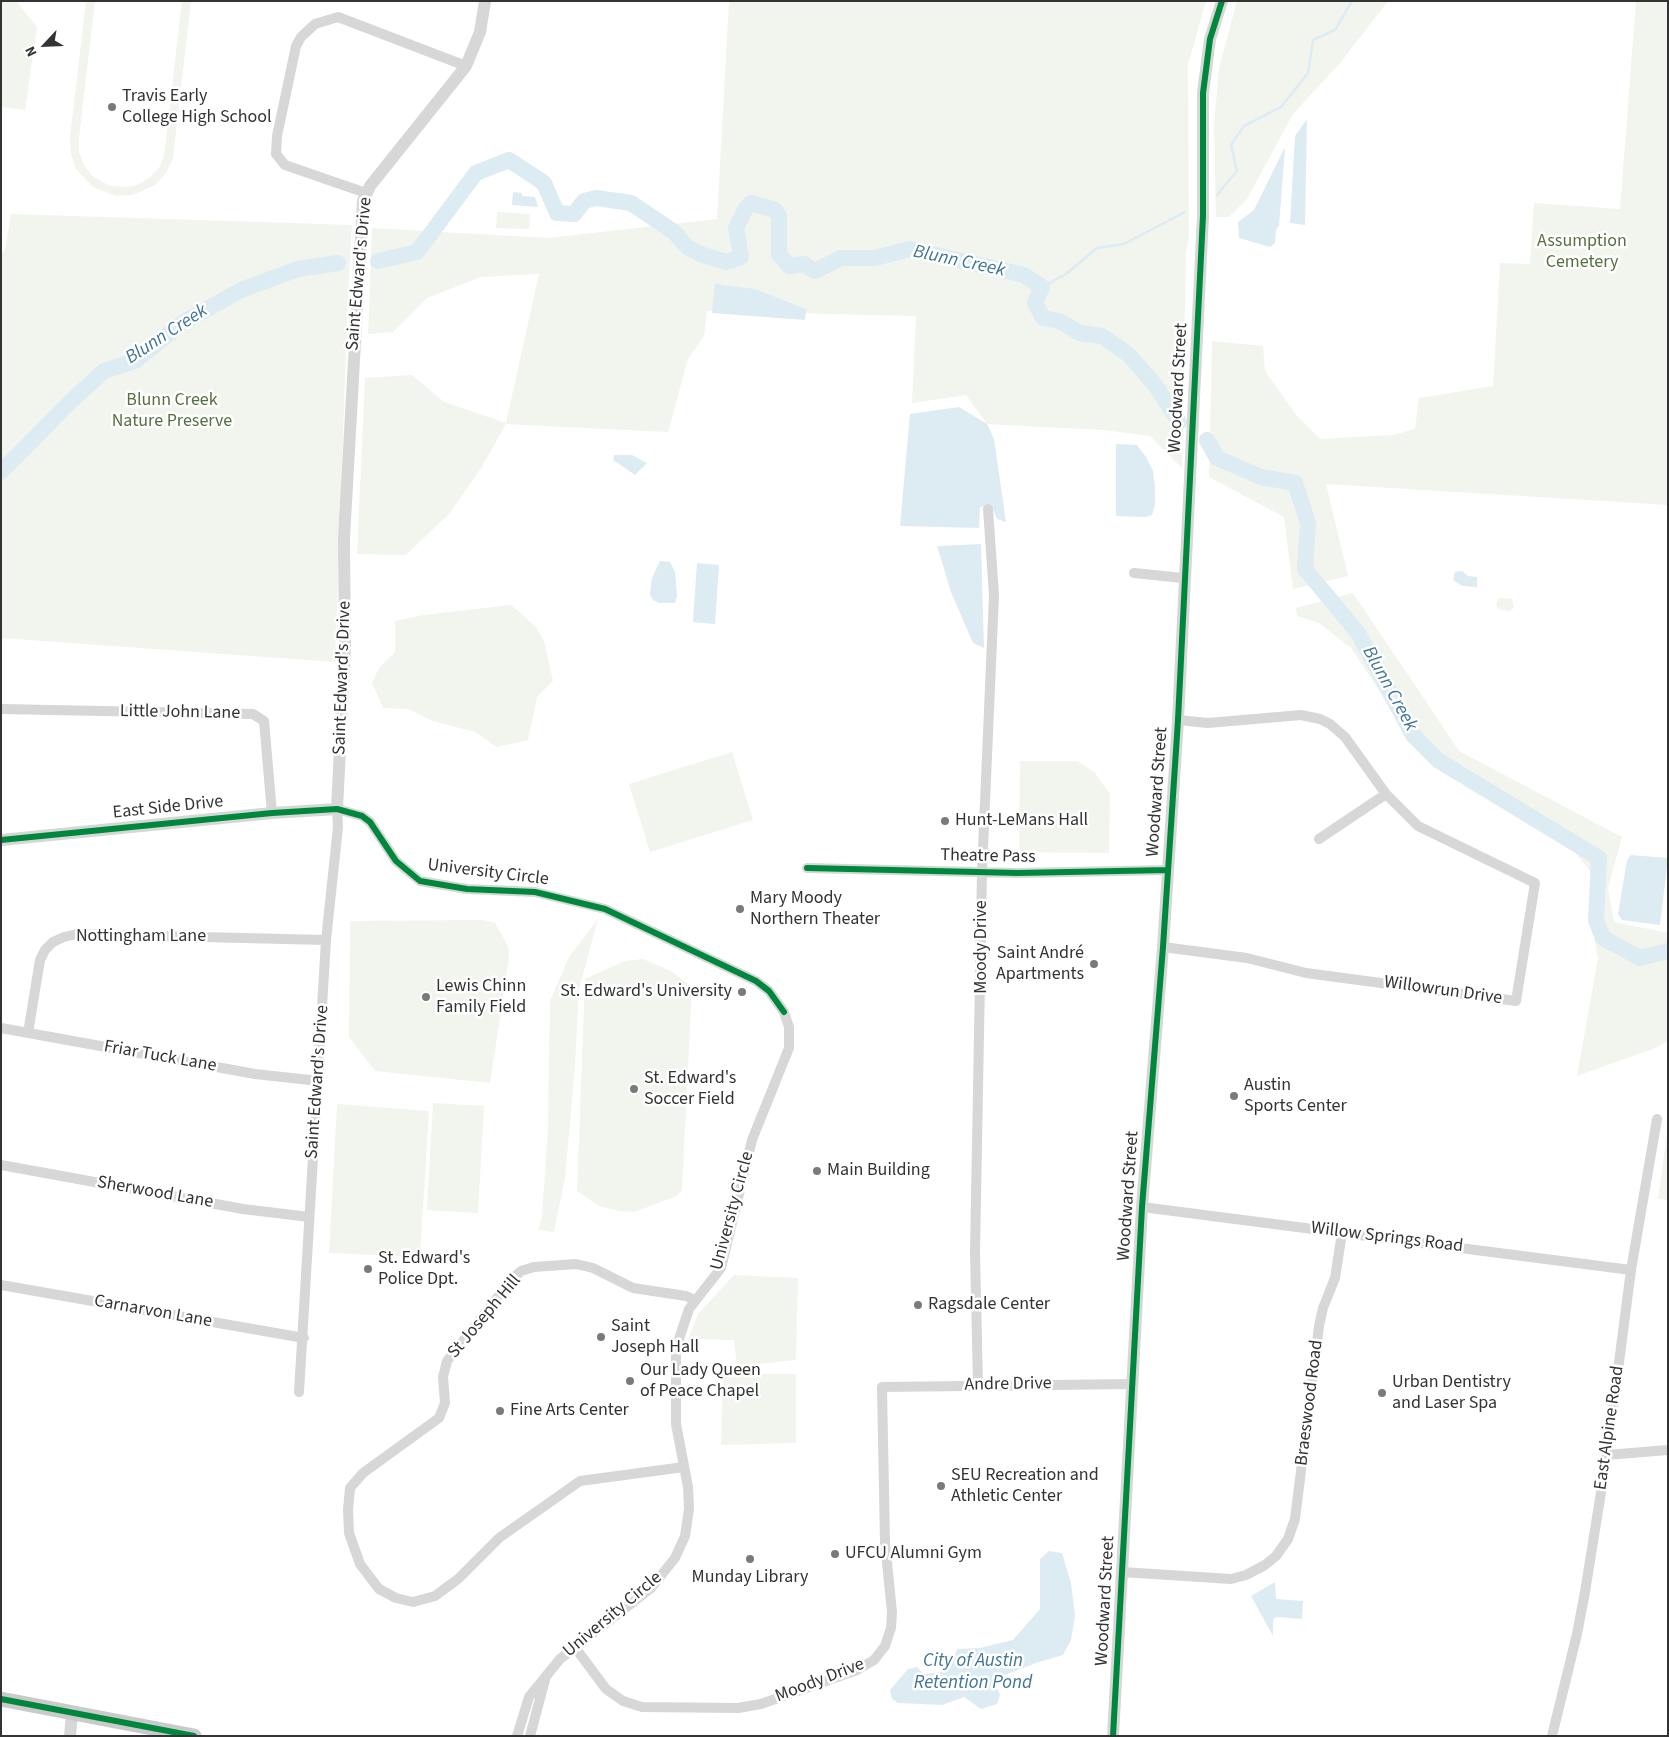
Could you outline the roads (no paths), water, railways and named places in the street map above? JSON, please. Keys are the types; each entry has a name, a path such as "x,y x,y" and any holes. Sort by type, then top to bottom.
{"main road":[{"path":"1,1699 194,1736"}],"street":[{"name":"Saint Edward's Drive","path":"299,1392 304,1338 309,1217 319,1081 326,940 338,827 345,647 344,529 358,258 366,193 466,66 480,32 485,1"},
{"name":"Woodward Street","path":"1113,1736 1142,1207 1163,947 1178,720 1183,578 1203,216 1203,93 1210,39 1222,1"},
{"path":"366,193 285,165 276,154 275,145 278,127 296,46 301,37 315,24 338,17 466,66"},
{"name":"Moody Drive","path":"978,1386 975,1252 981,1035 982,871 994,604 988,509"},
{"path":"1134,573 1183,578"},
{"name":"Little John Lane","path":"1,709 253,714 264,721 272,813"},
{"name":"Willowrun Drive","path":"1163,947 1247,958 1306,973 1516,1001 1535,883 1418,826 1386,794 1345,737 1330,724 1320,719 1301,715 1208,723 1178,720"},
{"path":"1319,839 1386,794"},
{"name":"East Side Drive","path":"1,840 272,813 338,809"},
{"name":"University Circle","path":"338,809 362,816 370,822 396,861 420,881 467,889 535,892 605,909 756,981 776,999 789,1027 789,1048 752,1140 721,1268 710,1284 695,1300 683,1326 676,1348 676,1424 688,1487 689,1509 684,1536 676,1558 651,1588 574,1646 546,1677 529,1697 517,1736"},
{"name":"Theatre Pass","path":"807,868 1086,873 1168,870"},
{"name":"Nottingham Lane","path":"28,1033 40,960 49,946 64,937 77,934 326,940"},
{"name":"Friar Tuck Lane","path":"1,1028 255,1074 319,1081"},
{"name":"East Alpine Road","path":"1552,1736 1579,1627 1607,1455 1631,1270 1657,1119"},
{"name":"Sherwood Lane","path":"1,1165 244,1209 309,1217"},
{"name":"Willow Springs Road","path":"1142,1207 1631,1270"},
{"name":"Braeswood Road","path":"1122,1572 1231,1579 1246,1576 1265,1565 1276,1556 1288,1539 1295,1519 1319,1326 1323,1308 1335,1278 1342,1233"},
{"name":"St Joseph Hill","path":"684,1467 580,1481 500,1538 458,1579 435,1596 413,1602 396,1598 379,1589 360,1564 349,1533 348,1510 350,1488 363,1473 439,1418 445,1403 443,1377 447,1361 521,1271 534,1267 576,1264 593,1268 633,1288 686,1296 695,1300"},
{"name":"Carnarvon Lane","path":"1,1285 304,1338"},
{"name":"Andre Drive","path":"882,1387 1133,1384"},
{"name":"Moody Drive","path":"574,1646 606,1688 623,1701 642,1708 725,1709 761,1704 857,1670 874,1660 885,1646 891,1628 892,1612 885,1543 882,1387"},
{"path":"1607,1455 1668,1450"},
{"name":"University Circle","path":"530,1736 546,1677"},
{"path":"70,1736 72,1714"}],"water":[{"path":"1307,119 1305,225 1290,223 1295,136"},
{"path":"1285,147 1279,226 1276,230 1275,243 1270,247 1239,238 1238,222 1254,210"},
{"path":"513,192 522,193 522,196 535,197 538,207 512,205"},
{"path":"715,284 755,289 806,309 805,320 712,313"},
{"path":"959,407 987,424 994,439 1006,522 997,519 991,505 980,507 979,528 900,526 910,414"},
{"path":"1116,444 1137,445 1146,457 1153,471 1155,486 1155,505 1152,515 1145,517 1116,516"},
{"path":"614,455 632,455 647,463 635,475 613,460"},
{"path":"981,544 984,648 973,643 951,592 937,546"},
{"path":"660,561 670,562 675,572 677,596 675,603 659,603 653,600 650,594 652,578"},
{"path":"697,563 719,565 715,624 693,622"},
{"path":"1462,571 1468,576 1477,577 1477,587 1462,586 1453,580 1455,572"},
{"path":"1631,855 1668,858 1660,925 1622,920 1618,914 1627,860"},
{"name":"City of Austin Retention Pond","path":"1049,1551 1062,1553 1071,1583 1075,1616 1071,1640 1063,1655 1002,1676 995,1684 1000,1695 997,1704 981,1709 964,1697 942,1705 898,1703 892,1699 890,1690 908,1669 917,1667 924,1674 940,1672 954,1657 957,1649 980,1648 1013,1640 1040,1609 1040,1559"},
{"path":"1275,1582 1276,1599 1303,1601 1302,1619 1276,1617 1273,1619 1273,1636 1251,1596"}],"waterway":[{"path":"1217,195 1237,171 1231,145 1244,126 1281,107 1308,73 1313,40 1335,30 1352,1"},
{"name":"Blunn Creek","path":"378,261 417,252 476,173 509,160 544,183 557,213 574,214 584,201 596,198 631,203 674,232 687,247 700,254 726,262 741,257 736,228 746,208 751,203 775,210 779,216 779,254 789,266 804,264 815,271 841,258 875,258 910,249 1024,275 1042,287 1035,303 1043,318 1059,321 1080,333 1102,336 1129,355 1155,385 1179,422"},
{"path":"1042,287 1066,274 1097,248 1124,244 1185,212"},
{"name":"Blunn Creek","path":"1,472 71,401 104,371 135,361 182,323 241,290 298,269 338,263"},
{"name":"Blunn Creek","path":"1207,440 1217,458 1261,477 1295,483 1308,523 1305,569 1358,633 1413,735 1439,761 1599,858 1596,920 1603,938 1640,958 1668,951"}],"place":[{"name":"Travis Early College High School","path":"112,107"},
{"name":"Hunt-LeMans Hall","path":"945,821"},
{"name":"Mary Moody Northern Theater","path":"740,909"},
{"name":"Saint André Apartments","path":"1094,964"},
{"name":"St. Edward's University","path":"742,992"},
{"name":"Lewis Chinn Family Field","path":"426,997"},
{"name":"St. Edward's Soccer Field","path":"634,1089"},
{"name":"Austin Sports Center","path":"1234,1096"},
{"name":"Main Building","path":"817,1171"},
{"name":"St. Edward's Police Dpt.","path":"368,1269"},
{"name":"Ragsdale Center","path":"918,1305"},
{"name":"Saint Joseph Hall","path":"601,1337"},
{"name":"Our Lady Queen of Peace Chapel","path":"630,1381"},
{"name":"Urban Dentistry and Laser Spa","path":"1382,1393"},
{"name":"Fine Arts Center","path":"500,1411"},
{"name":"SEU Recreation and Athletic Center","path":"941,1486"},
{"name":"UFCU Alumni Gym","path":"835,1554"},
{"name":"Munday Library","path":"750,1559"}],"park label":[{"name":"Assumption Cemetery","path":"1582,252"},
{"name":"Blunn Creek Nature Preserve","path":"172,411"}]}
